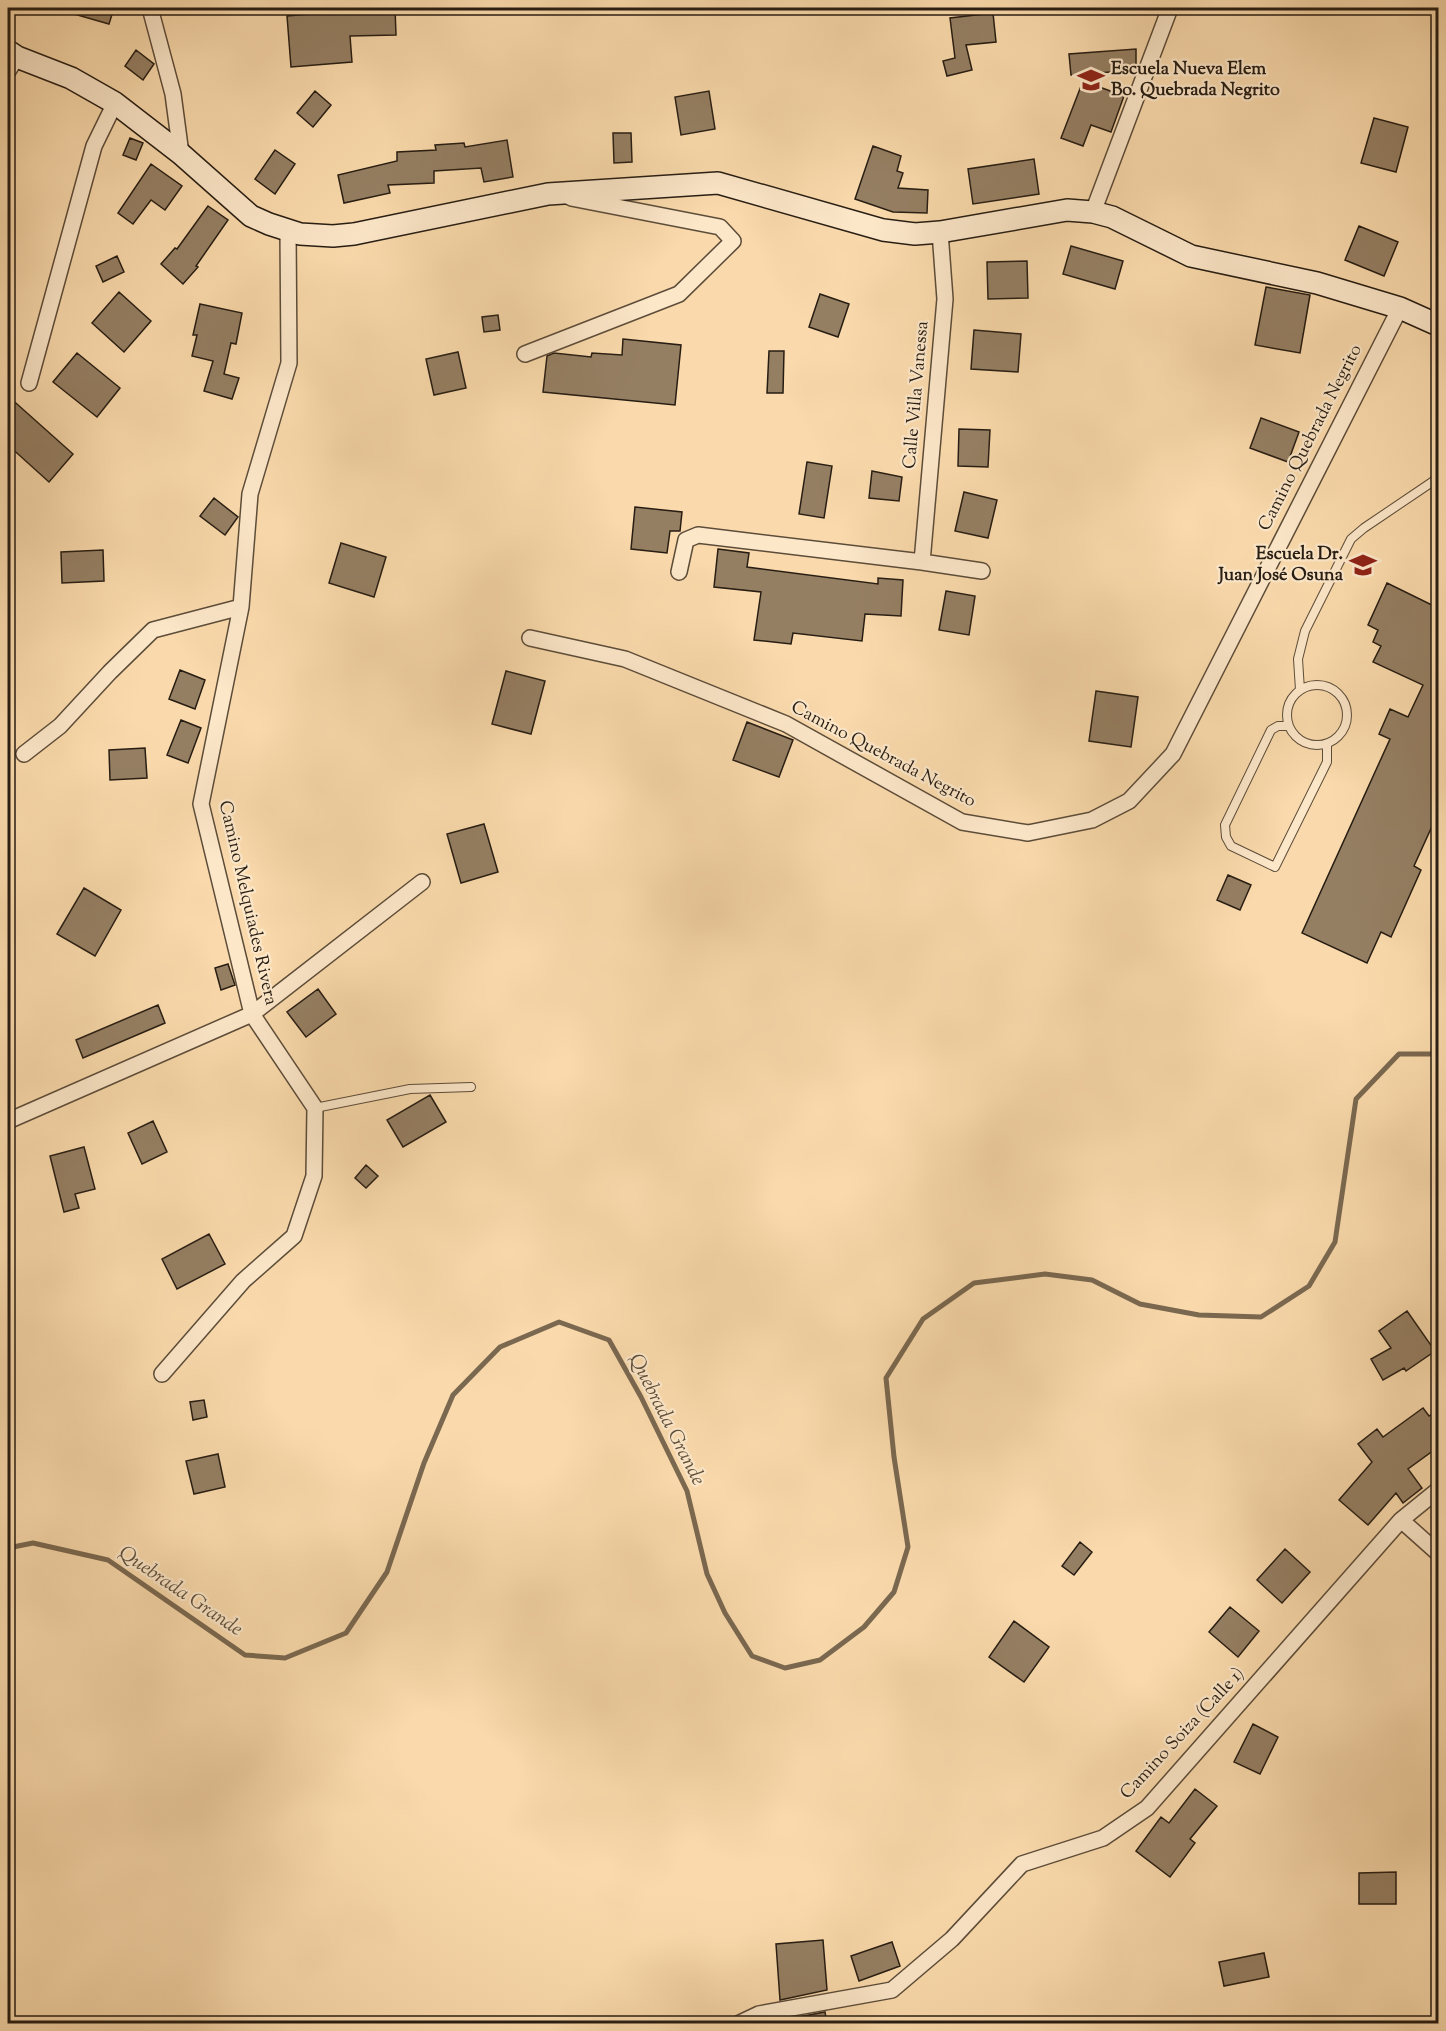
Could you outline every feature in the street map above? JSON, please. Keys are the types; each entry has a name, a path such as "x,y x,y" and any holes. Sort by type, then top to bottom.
{"main road":[{"path":"11,60 71,78 115,103 181,154 251,216 300,234 333,236 354,234 548,194 718,183 883,230 915,234 940,232 1055,212 1093,212 1112,218 1191,256 1317,283 1400,308 1438,325"}],"street":[{"path":"150,8 172,92 181,154"},
{"path":"1093,212 1170,8"},
{"path":"29,383 94,146 115,103"},
{"path":"525,354 679,294 733,242 720,227 548,194"},
{"name":"Camino Melquiades Rivera","path":"288,231 289,363 250,494 241,607 201,804 252,1014 315,1108"},
{"name":"Calle Villa Vanessa","path":"922,561 945,299 940,232"},
{"name":"Camino Quebrada Negrito","path":"530,639 625,659 786,724 962,822 1028,833 1092,820 1129,801 1173,754 1400,308"},
{"path":"680,572 686,540 698,535 922,561 982,571"},
{"path":"24,754 60,726 153,630 241,607"},
{"path":"8,1121 252,1014 422,882"},
{"path":"162,1374 243,1281 294,1236 314,1176 315,1108"},
{"name":"Camino Soiza (Calle 1)","path":"738,2024 759,2014 892,1990 952,1939 1022,1864 1103,1838 1147,1808 1401,1521 1438,1490"},
{"path":"1401,1521 1438,1553"}],"lane":[{"path":"1300,690 1298,658 1305,631 1351,539 1438,478"},
{"path":"1318,684 1330,687 1339,694 1345,705 1347,717 1344,728 1337,738 1327,744 1315,746 1304,743 1294,736 1288,726 1286,714 1289,702 1300,690 1306,686 1318,684"},
{"path":"1288,726 1278,726 1271,730 1225,825 1226,837 1231,846 1275,867 1327,762 1327,744"},
{"path":"315,1108 410,1089 471,1087"}],"building":[{"path":"68,8 114,8 109,24 67,12"},
{"path":"357,8 395,8 396,35 350,36 352,62 291,67 287,16 357,10"},
{"path":"993,13 996,42 966,45 972,70 947,76 943,61 955,58 950,18"},
{"path":"1136,49 1136,70 1071,75 1069,54"},
{"path":"136,50 154,64 143,80 125,66"},
{"path":"1083,81 1124,96 1111,132 1091,125 1083,146 1061,138"},
{"path":"315,91 331,105 313,127 297,113"},
{"path":"709,91 715,129 681,135 675,97"},
{"path":"1374,118 1408,127 1396,172 1361,163"},
{"path":"613,133 631,133 632,162 614,163"},
{"path":"130,138 143,143 136,160 123,155"},
{"path":"507,140 513,177 484,182 481,168 434,171 434,183 388,185 390,193 344,203 338,175 397,161 397,152 436,150 435,145 464,143 465,147"},
{"path":"873,146 901,156 897,171 903,173 898,188 928,190 927,213 893,212 855,199"},
{"path":"275,150 295,164 275,194 255,179"},
{"path":"1034,159 1039,194 973,204 968,169"},
{"path":"151,164 182,186 165,210 151,200 133,224 118,213"},
{"path":"208,206 228,220 196,266 198,267 183,284 161,264 175,248 177,249"},
{"path":"1359,226 1398,242 1384,276 1345,260"},
{"path":"1071,246 1123,261 1115,289 1063,274"},
{"path":"117,256 124,272 103,282 96,266"},
{"path":"1027,261 1028,298 988,299 987,262"},
{"path":"1266,287 1310,295 1300,353 1255,345"},
{"path":"119,292 151,321 124,352 92,323"},
{"path":"820,294 849,304 838,337 809,327"},
{"path":"200,304 242,313 236,344 231,343 224,374 239,378 232,399 204,391 213,361 192,356 197,335 193,335"},
{"path":"498,315 500,330 484,332 482,317"},
{"path":"974,330 1021,334 1018,372 971,369"},
{"path":"623,339 681,345 675,405 543,392 547,356 554,353 591,357 592,353 622,355"},
{"path":"769,351 784,351 783,393 767,393"},
{"path":"458,352 466,388 434,395 426,359"},
{"path":"77,353 120,388 97,417 53,382"},
{"path":"8,396 73,454 49,482 8,445"},
{"path":"1261,418 1299,432 1288,462 1250,448"},
{"path":"959,429 990,430 988,467 958,466"},
{"path":"807,462 832,466 824,518 799,514"},
{"path":"872,471 902,477 899,501 869,498"},
{"path":"964,492 997,500 988,538 955,531"},
{"path":"214,498 238,517 225,535 200,516"},
{"path":"635,507 682,512 680,531 670,531 667,553 631,549"},
{"path":"341,543 386,557 374,597 329,583"},
{"path":"718,549 749,553 747,567 878,584 878,578 903,580 901,616 865,614 862,641 793,633 791,644 754,640 761,592 714,587"},
{"path":"103,550 104,581 62,583 61,552"},
{"path":"1387,583 1438,608 1438,813 1414,866 1421,870 1391,937 1381,932 1367,963 1302,933 1390,739 1379,734 1390,709 1408,717 1423,685 1373,662 1381,646 1373,642 1378,630 1368,625"},
{"path":"946,591 975,596 969,635 939,630"},
{"path":"180,670 205,680 195,709 169,699"},
{"path":"506,671 545,681 531,734 492,724"},
{"path":"1096,691 1138,697 1131,747 1089,741"},
{"path":"181,720 201,728 188,763 167,755"},
{"path":"747,722 793,740 779,777 733,760"},
{"path":"145,748 147,778 110,780 109,750"},
{"path":"484,824 498,872 461,883 447,834"},
{"path":"1228,875 1251,885 1240,910 1217,900"},
{"path":"84,888 121,910 95,956 57,934"},
{"path":"228,964 235,985 221,990 215,968"},
{"path":"318,989 336,1014 306,1037 287,1012"},
{"path":"158,1005 165,1023 83,1058 76,1040"},
{"path":"430,1095 446,1122 403,1147 387,1120"},
{"path":"153,1121 167,1152 142,1164 128,1133"},
{"path":"84,1147 95,1189 75,1194 79,1208 64,1212 50,1156"},
{"path":"366,1165 378,1176 366,1188 355,1178"},
{"path":"209,1234 225,1264 177,1289 162,1259"},
{"path":"1407,1311 1435,1351 1406,1371 1404,1368 1383,1380 1371,1359 1391,1348 1379,1331"},
{"path":"204,1400 207,1417 193,1420 190,1402"},
{"path":"1423,1408 1429,1416 1438,1410 1438,1447 1408,1469 1422,1488 1403,1503 1396,1493 1368,1525 1339,1500 1372,1462 1358,1444 1377,1429 1383,1437"},
{"path":"218,1454 225,1487 194,1494 186,1461"},
{"path":"1080,1542 1092,1552 1074,1575 1062,1566"},
{"path":"1285,1549 1310,1572 1282,1603 1257,1580"},
{"path":"1230,1607 1259,1631 1238,1657 1209,1632"},
{"path":"1014,1621 1049,1647 1024,1682 989,1657"},
{"path":"1253,1724 1278,1737 1260,1774 1234,1762"},
{"path":"1195,1789 1217,1806 1190,1839 1195,1843 1170,1877 1136,1851 1161,1817 1169,1823"},
{"path":"1396,1872 1396,1904 1359,1904 1359,1873"},
{"path":"823,1940 827,1990 780,2000 776,1944"},
{"path":"892,1942 900,1966 859,1981 851,1956"},
{"path":"1264,1953 1269,1977 1224,1986 1219,1962"},
{"path":"825,2012 827,2024 782,2024 782,2020"}],"waterway":[{"name":"Quebrada Grande","path":"8,1548 33,1543 108,1560 245,1655 285,1658 346,1633 387,1572 424,1463 453,1395 500,1347 559,1322 609,1340 641,1397 687,1491 707,1574 725,1613 752,1656 785,1668 820,1660 864,1627 894,1592 908,1547 894,1457 886,1378 923,1319 974,1283 1045,1274 1092,1280 1140,1304 1199,1315 1261,1317 1309,1286 1335,1242 1356,1099 1399,1054 1438,1054"}],"place":[{"name":"Escuela Nueva Elem Bo. Quebrada Negrito","path":"1091,80"},
{"name":"Escuela Dr. Juan José Osuna","path":"1363,565"}]}
